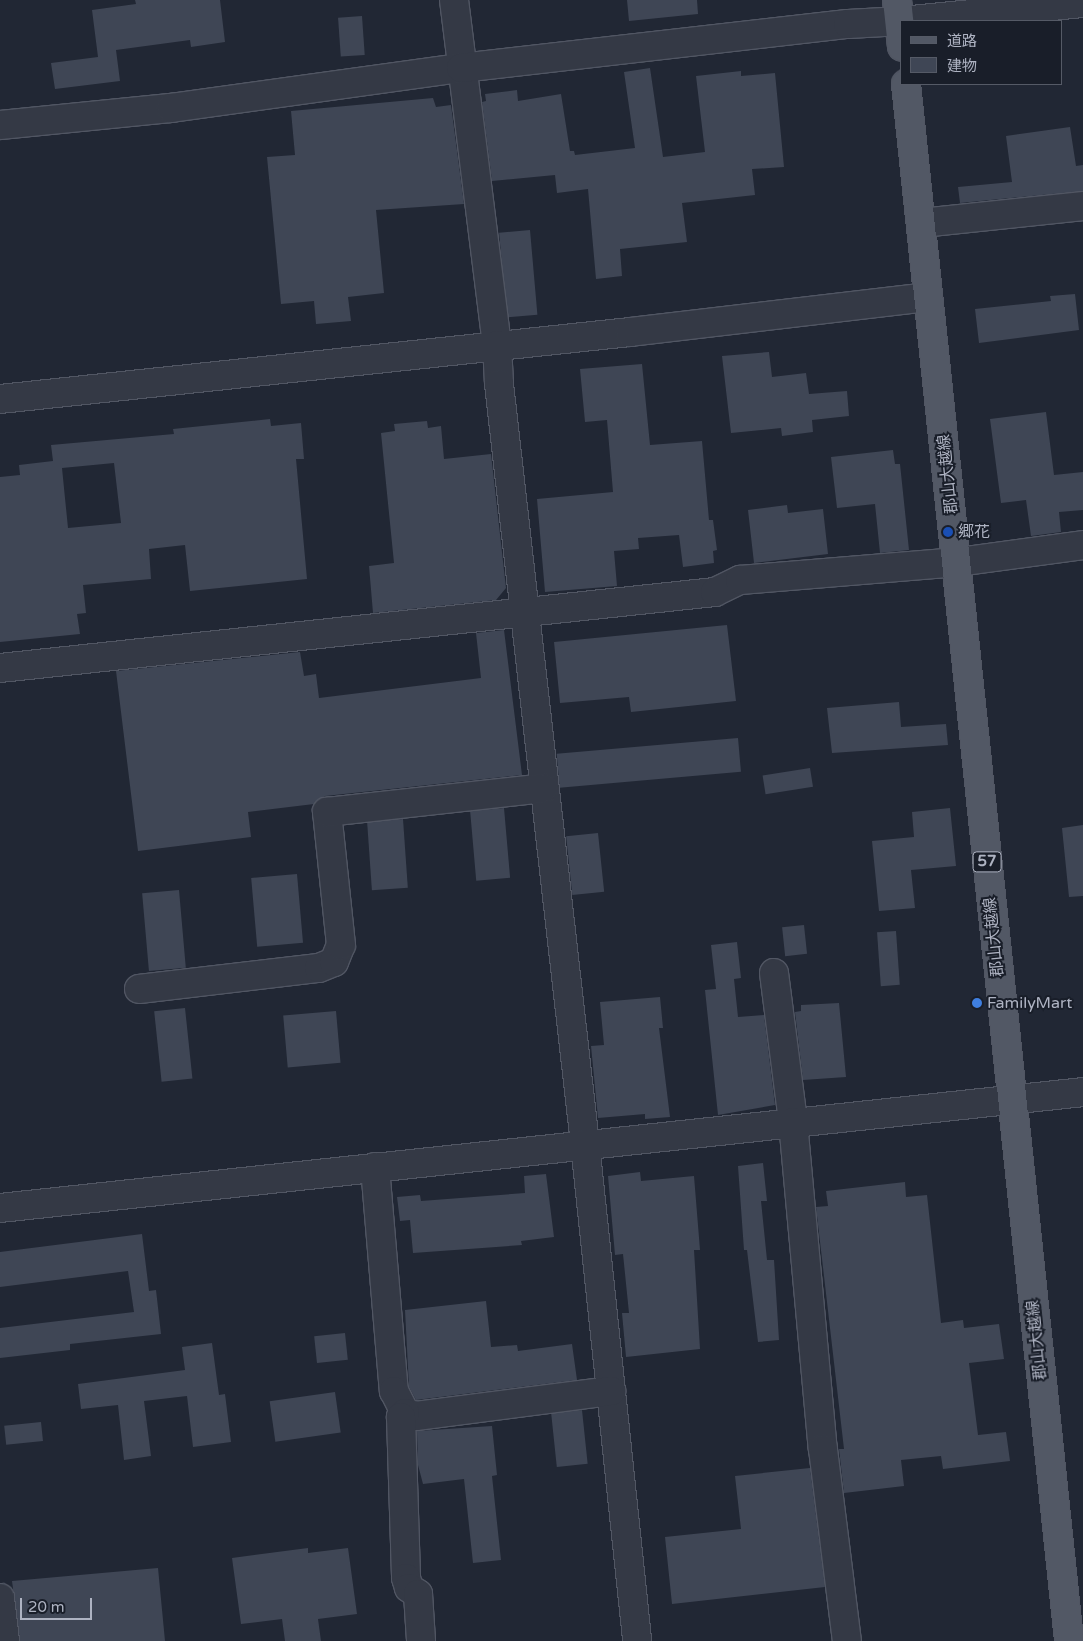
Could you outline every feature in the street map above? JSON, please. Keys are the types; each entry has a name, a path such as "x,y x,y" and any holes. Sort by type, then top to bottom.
{"main road":[{"name":"郡山大越線","path":"906,85 958,562 1012,1100 1070,1641"}],"street":[{"path":"454,0 461,68 498,346 499,384 585,1144 637,1641"},
{"path":"919,20 1083,3"},
{"path":"0,124 171,108 461,68 848,24 900,22"},
{"path":"921,223 1083,206"},
{"path":"0,399 498,346 928,297"},
{"path":"0,668 715,592 740,580 958,562 1083,545"},
{"path":"139,990 319,968 334,962 341,945 327,812 544,788"},
{"path":"774,974 793,1122 823,1449 847,1641"},
{"path":"0,1208 1083,1092"},
{"path":"374,1167 394,1391 405,1413 416,1416 611,1391"},
{"path":"405,1413 401,1418 406,1578 409,1588 418,1594 421,1641"},
{"path":"0,1598 5,1641"}],"building":[{"path":"135,0 220,0 225,42 191,47 190,40 116,50 120,81 55,89 51,63 98,57 92,10 136,4"},
{"path":"627,0 697,0 698,14 629,21"},
{"path":"362,16 365,55 341,57 338,18"},
{"path":"650,68 663,157 705,152 696,76 741,71 741,76 775,73 784,167 752,169 755,195 682,203 687,242 620,249 622,276 596,279 588,189 557,193 555,175 492,181 482,102 486,101 485,94 517,90 518,101 561,94 570,151 574,151 575,155 635,148 624,72"},
{"path":"433,98 436,107 451,105 464,204 376,210 384,293 348,297 351,321 316,324 314,301 281,304 267,157 295,155 291,111"},
{"path":"1070,127 1076,166 1083,165 1083,191 960,203 958,187 1012,182 1006,136"},
{"path":"530,230 537,315 507,317 499,233"},
{"path":"1075,294 1079,330 979,343 975,309 1051,301 1050,296"},
{"path":"769,352 772,377 806,373 809,394 847,391 849,416 812,420 813,432 782,436 781,428 731,433 722,356"},
{"path":"642,364 650,445 702,441 709,520 713,520 717,550 713,551 714,563 683,567 679,535 638,538 639,549 614,551 617,586 545,592 537,499 613,492 607,420 585,422 580,369"},
{"path":"1046,412 1054,475 1083,472 1083,510 1059,512 1061,532 1031,536 1026,500 1001,503 990,419"},
{"path":"270,419 271,426 301,423 304,459 296,459 307,579 190,591 185,545 149,549 151,579 83,585 86,613 77,614 80,634 0,642 0,477 20,475 19,465 53,461 51,445 174,434 173,429","holes":["114,463 121,523 68,528 62,468"]},
{"path":"427,421 428,428 441,426 444,459 491,454 506,588 496,600 373,613 369,566 394,563 381,433 395,431 394,424"},
{"path":"893,450 895,464 900,464 909,550 880,553 875,504 837,508 831,457"},
{"path":"787,505 788,513 823,509 828,554 754,563 748,510"},
{"path":"727,625 736,701 631,712 629,697 560,703 554,642"},
{"path":"504,630 522,775 325,796 314,804 248,812 251,837 138,851 116,671 300,652 304,676 316,674 319,698 481,678 476,633"},
{"path":"899,702 901,727 946,724 948,745 832,753 827,708"},
{"path":"738,738 741,772 560,788 557,754"},
{"path":"810,768 813,787 766,794 763,776"},
{"path":"504,808 510,878 476,881 470,811"},
{"path":"950,808 956,866 911,870 915,908 879,911 872,841 914,837 912,812"},
{"path":"403,819 408,888 372,890 367,822"},
{"path":"1083,825 1083,896 1069,897 1062,828"},
{"path":"598,833 604,892 572,895 566,836"},
{"path":"297,874 303,943 257,947 251,878"},
{"path":"179,890 186,968 149,971 142,893"},
{"path":"804,925 807,954 785,956 782,927"},
{"path":"896,931 900,985 881,986 877,932"},
{"path":"737,942 741,978 734,979 738,1017 764,1015 775,1105 718,1115 705,990 716,989 711,945"},
{"path":"660,997 663,1028 659,1028 670,1117 645,1119 645,1114 598,1118 591,1046 604,1045 600,1002"},
{"path":"839,1003 846,1077 803,1080 795,1012 801,1011 801,1005"},
{"path":"185,1008 192,1079 162,1082 154,1011"},
{"path":"336,1011 341,1063 288,1067 283,1016"},
{"path":"763,1163 767,1201 761,1201 767,1260 774,1260 779,1340 758,1342 747,1250 744,1250 738,1166"},
{"path":"640,1172 641,1181 694,1176 700,1250 694,1250 700,1349 626,1357 622,1313 629,1313 623,1254 615,1255 608,1176"},
{"path":"546,1174 554,1237 521,1241 522,1245 413,1253 410,1220 400,1221 397,1197 420,1195 421,1201 525,1193 524,1176"},
{"path":"905,1182 906,1197 927,1195 941,1323 963,1320 964,1328 999,1324 1004,1359 969,1363 978,1435 1006,1432 1010,1461 943,1469 941,1456 901,1460 904,1486 844,1493 839,1449 844,1449 816,1207 828,1206 826,1191"},
{"path":"142,1234 149,1291 156,1290 161,1334 70,1344 70,1350 0,1358 0,1328 134,1312 128,1271 0,1287 0,1252"},
{"path":"486,1301 491,1347 517,1345 518,1351 572,1344 577,1380 416,1400 409,1387 405,1310"},
{"path":"345,1333 348,1360 317,1363 314,1336"},
{"path":"212,1343 219,1395 225,1394 231,1442 193,1447 187,1396 144,1401 151,1456 124,1460 118,1405 81,1409 78,1384 185,1370 182,1347"},
{"path":"335,1392 341,1433 275,1442 270,1401"},
{"path":"582,1410 588,1464 557,1467 551,1413"},
{"path":"41,1422 43,1441 6,1445 4,1426"},
{"path":"492,1426 497,1475 492,1476 501,1560 473,1563 464,1479 423,1484 418,1465 417,1431"},
{"path":"810,1468 825,1587 672,1604 665,1537 741,1529 735,1476"},
{"path":"308,1548 308,1553 348,1548 357,1614 318,1619 321,1641 285,1641 282,1619 241,1624 232,1558"},
{"path":"158,1568 165,1641 20,1641 12,1581"}],"place":[{"name":"郷花","path":"948,532"},
{"name":"FamilyMart","path":"977,1003"}]}
